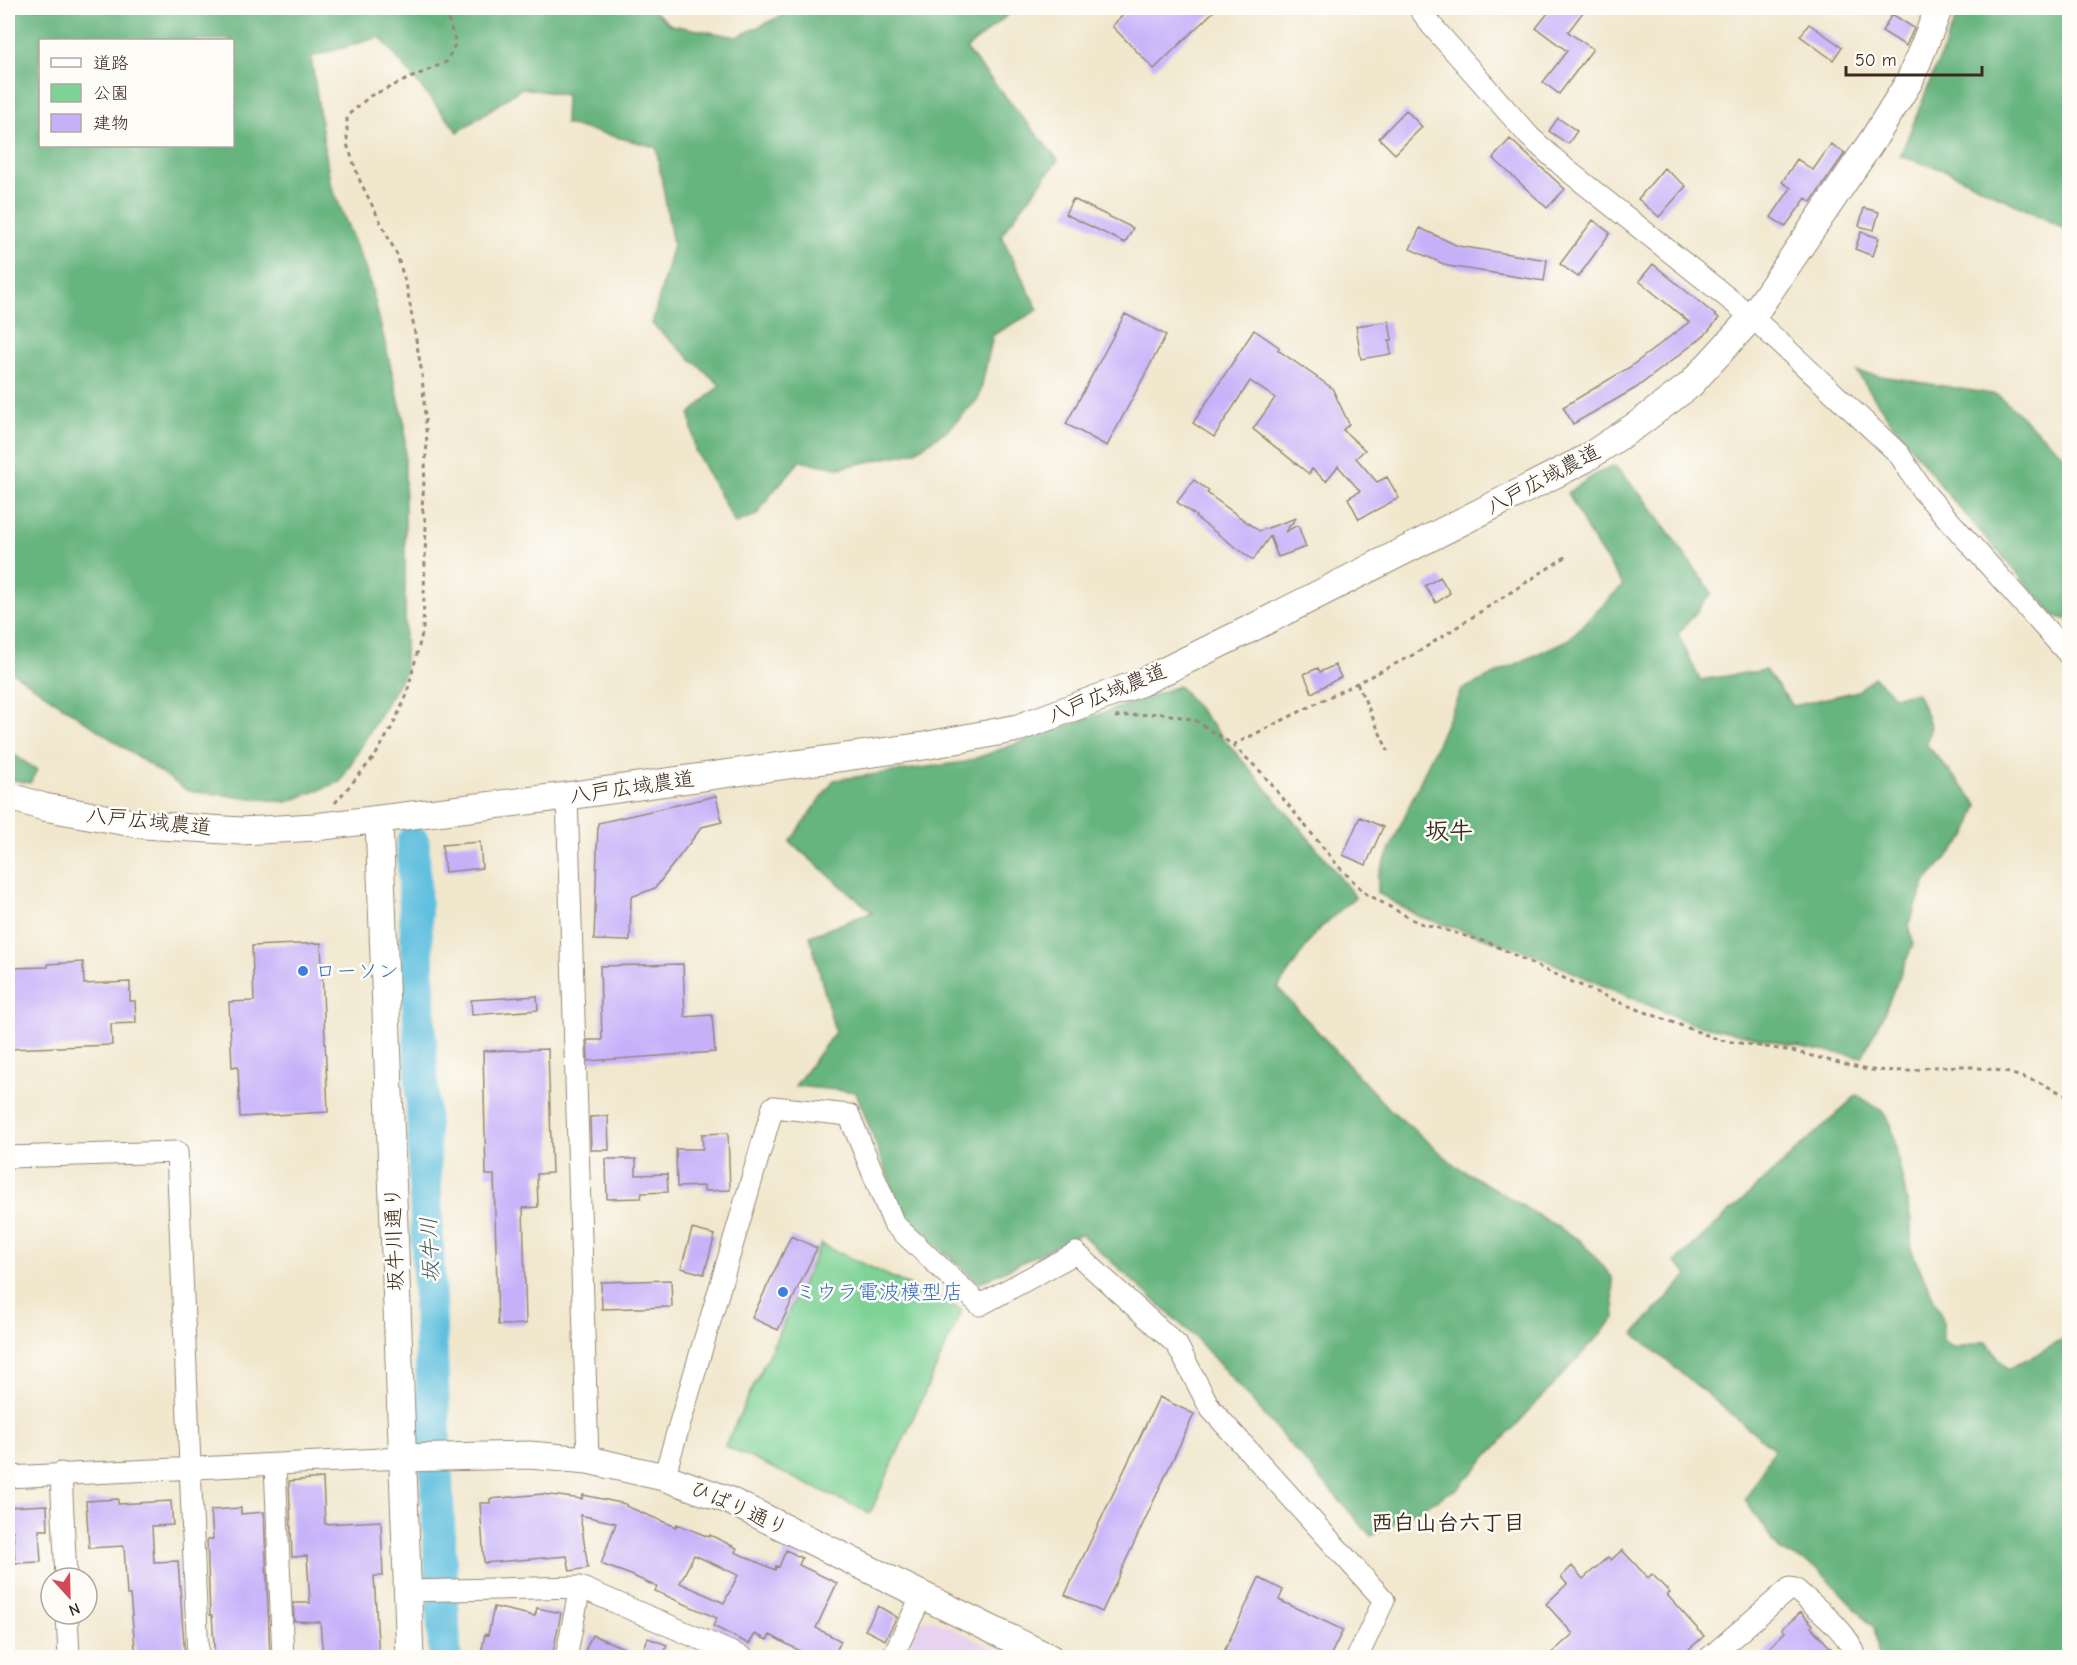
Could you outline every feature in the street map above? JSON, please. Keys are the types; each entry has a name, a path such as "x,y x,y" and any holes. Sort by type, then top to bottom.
{"street":[{"path":"1419,8 1432,26 1530,137 1568,171 1752,316 1899,454 1922,490 2070,656"},
{"name":"八戸広域農道","path":"8,796 44,807 144,825 242,831 379,821 924,746 1018,728 1142,682 1585,459 1638,424 1690,385 1752,316 1874,138 1910,80 1939,8"},
{"path":"567,796 588,1460"},
{"name":"坂牛川通り","path":"379,821 415,1591 410,1658"},
{"path":"664,1477 773,1107 849,1115 894,1224 980,1305 1076,1253 1177,1345 1210,1408 1384,1600 1357,1658"},
{"path":"8,1157 177,1152 198,1658"},
{"name":"ひばり通り","path":"410,1458 529,1455 588,1460 664,1477 728,1500 1050,1658"},
{"path":"8,1477 410,1458"},
{"path":"274,1465 283,1658"},
{"path":"61,1473 65,1566"},
{"path":"566,1658 580,1587"},
{"path":"415,1591 580,1587 723,1653 744,1658"},
{"path":"1709,1658 1790,1588 1795,1589 1845,1636 1854,1647 1856,1658"},
{"path":"892,1658 922,1595"},
{"path":"68,1626 69,1658"}],"path":[{"path":"315,827 375,756 392,727 406,698 423,630 426,525 422,507 427,443 422,374 407,288 397,255 360,181 347,144 347,116 370,96 446,62 456,43 444,8"},
{"path":"1233,745 1415,654 1567,556"},
{"path":"1357,683 1388,751"},
{"path":"1074,708 1115,717 1161,713 1195,720 1233,745 1262,773 1339,867 1365,893 1417,922 1490,943 1621,1003 1720,1040 1792,1051 1867,1070 1911,1071 1930,1067 1964,1066 2002,1071 2038,1082 2070,1097"}],"shaded area":[{"path":"931,1619 1013,1657 902,1658 921,1620"}],"green space":[{"path":"8,8 650,8 671,25 737,37 798,8 1016,8 966,49 1058,160 1001,235 1038,310 993,335 979,398 949,429 914,452 839,468 800,461 771,494 757,515 735,523 695,450 690,414 720,385 652,324 673,245 656,147 565,124 566,95 522,88 458,132 380,37 311,57 330,182 369,278 405,425 405,672 340,782 287,802 188,791 8,669"},
{"path":"1960,8 2069,8 2069,231 1950,172 1900,156"},
{"path":"1857,372 1998,395 2069,460 2069,620 2055,616 1950,497 1888,418"},
{"path":"1615,466 1647,502 1712,593 1678,634 1700,680 1765,670 1793,706 1858,691 1874,677 1894,696 1917,693 1931,726 1926,744 1978,805 1967,835 1926,881 1909,924 1913,944 1885,1011 1862,1057 1810,1049 1690,1023 1531,953 1418,916 1378,893 1378,876 1461,690 1569,639 1623,585 1591,537 1568,493 1596,474"},
{"path":"1179,686 1321,853 1355,897 1315,933 1278,988 1385,1105 1456,1166 1581,1241 1612,1277 1615,1318 1458,1488 1371,1536 1196,1338 1081,1234 979,1283 903,1216 856,1092 795,1086 835,1032 810,936 872,912 790,842 834,780 965,762"},
{"path":"8,751 37,770 30,783 8,779"},
{"path":"1857,1095 1882,1111 1891,1124 1911,1221 1911,1249 1943,1320 1943,1340 1953,1348 1986,1341 2007,1369 2042,1352 2069,1335 2069,1657 1879,1657 1874,1627 1817,1568 1779,1550 1745,1500 1774,1449 1634,1334 1688,1275 1675,1262"},
{"path":"821,1244 962,1310 870,1513 725,1446"}],"building":[{"path":"1130,8 1217,8 1154,69 1112,26"},
{"path":"1552,8 1586,8 1568,32 1593,49 1559,94 1543,82 1567,51 1536,28"},
{"path":"1892,14 1914,28 1906,46 1882,31"},
{"path":"1809,24 1842,47 1833,60 1800,36"},
{"path":"1406,110 1422,127 1395,154 1379,138"},
{"path":"1558,118 1577,131 1568,144 1549,131"},
{"path":"1510,139 1565,189 1547,208 1493,158"},
{"path":"1831,144 1845,153 1811,202 1806,198 1785,227 1771,217 1791,188 1782,182 1797,159 1813,170"},
{"path":"1664,168 1686,186 1659,217 1638,199"},
{"path":"1073,199 1133,228 1125,243 1065,214"},
{"path":"1864,208 1879,212 1874,230 1859,226"},
{"path":"1593,220 1610,233 1578,277 1560,264"},
{"path":"1420,228 1458,246 1547,260 1544,281 1448,266 1410,249"},
{"path":"1861,232 1879,238 1873,256 1855,249"},
{"path":"1653,264 1719,318 1705,335 1636,388 1573,424 1563,407 1630,367 1689,322 1639,281"},
{"path":"1125,314 1166,335 1107,446 1066,424"},
{"path":"1389,321 1392,340 1389,340 1391,354 1361,359 1356,326"},
{"path":"1254,330 1332,388 1349,424 1343,430 1365,450 1356,458 1377,482 1387,477 1399,498 1359,519 1348,498 1360,491 1338,466 1326,481 1312,469 1309,474 1253,429 1275,398 1250,381 1214,437 1193,423"},
{"path":"1194,480 1209,491 1207,493 1259,531 1296,518 1285,532 1298,525 1306,547 1278,557 1270,536 1253,560 1177,502"},
{"path":"1440,577 1450,593 1436,603 1425,586"},
{"path":"1335,665 1341,677 1312,693 1304,674 1318,668 1320,672"},
{"path":"716,796 722,822 702,827 655,888 631,897 630,941 594,940 598,823"},
{"path":"1360,817 1383,827 1366,865 1343,855"},
{"path":"480,842 482,868 445,872 442,845"},
{"path":"321,943 328,1112 240,1117 238,1066 232,1067 229,1002 254,1001 252,946"},
{"path":"83,962 84,984 130,982 130,1001 135,1001 136,1023 111,1024 112,1045 8,1049 8,968 48,967 48,964"},
{"path":"683,964 685,1017 712,1015 715,1052 588,1061 587,1040 602,1040 600,966"},
{"path":"537,996 538,1010 472,1015 471,1000"},
{"path":"548,1049 552,1173 537,1174 538,1207 523,1208 526,1324 498,1325 494,1175 486,1175 483,1051"},
{"path":"608,1116 609,1150 591,1150 590,1117"},
{"path":"728,1133 730,1190 704,1191 704,1186 677,1187 676,1149 703,1149 702,1134"},
{"path":"606,1159 636,1159 636,1175 667,1174 668,1192 642,1193 641,1198 607,1199"},
{"path":"692,1229 715,1235 704,1274 681,1268"},
{"path":"791,1236 817,1248 778,1330 752,1318"},
{"path":"671,1280 672,1307 602,1309 601,1282"},
{"path":"1159,1397 1194,1414 1102,1612 1065,1595"},
{"path":"323,1478 325,1524 381,1521 383,1576 374,1576 379,1658 323,1658 320,1622 294,1621 293,1603 310,1603 307,1556 292,1557 289,1481"},
{"path":"542,1494 582,1499 583,1495 626,1504 626,1506 676,1527 677,1524 709,1537 710,1535 737,1548 735,1552 775,1570 776,1566 779,1567 786,1550 802,1558 799,1565 837,1583 816,1628 841,1641 833,1658 813,1658 770,1635 767,1640 755,1634 749,1644 713,1626 717,1618 655,1591 657,1587 601,1564 616,1523 580,1515 588,1568 570,1571 567,1556 484,1563 480,1503 490,1503 490,1499","holes":["694,1555 738,1575 724,1603 680,1583"]},
{"path":"118,1499 118,1504 171,1501 173,1525 152,1526 154,1562 178,1561 185,1658 136,1658 130,1595 127,1595 124,1546 89,1548 86,1501"},
{"path":"47,1505 48,1530 39,1530 41,1562 15,1563 13,1531 8,1532 8,1507"},
{"path":"241,1508 241,1514 264,1512 270,1657 215,1658 212,1615 210,1615 207,1539 213,1539 211,1510"},
{"path":"1622,1550 1648,1578 1652,1574 1670,1593 1667,1595 1704,1636 1679,1658 1546,1658 1573,1634 1546,1604 1567,1584 1561,1577 1572,1566 1583,1579 1608,1557 1611,1560"},
{"path":"1259,1578 1283,1590 1279,1600 1343,1630 1329,1658 1221,1658"},
{"path":"878,1606 897,1617 885,1640 865,1630"},
{"path":"494,1607 535,1616 537,1608 561,1613 552,1658 485,1658 486,1655 481,1654"},
{"path":"1801,1612 1813,1625 1811,1627 1840,1658 1759,1658 1785,1632 1782,1629"},
{"path":"592,1635 641,1655 648,1638 667,1645 663,1658 582,1658"}],"waterway":[{"name":"坂牛川","path":"413,842 434,1428 445,1658"}],"place":[{"name":"ローソン","path":"303,971"},
{"name":"ミウラ電波模型店","path":"783,1292"}],"district":[{"name":"坂牛","path":"1449,831"},
{"name":"西白山台六丁目","path":"1448,1522"}]}
